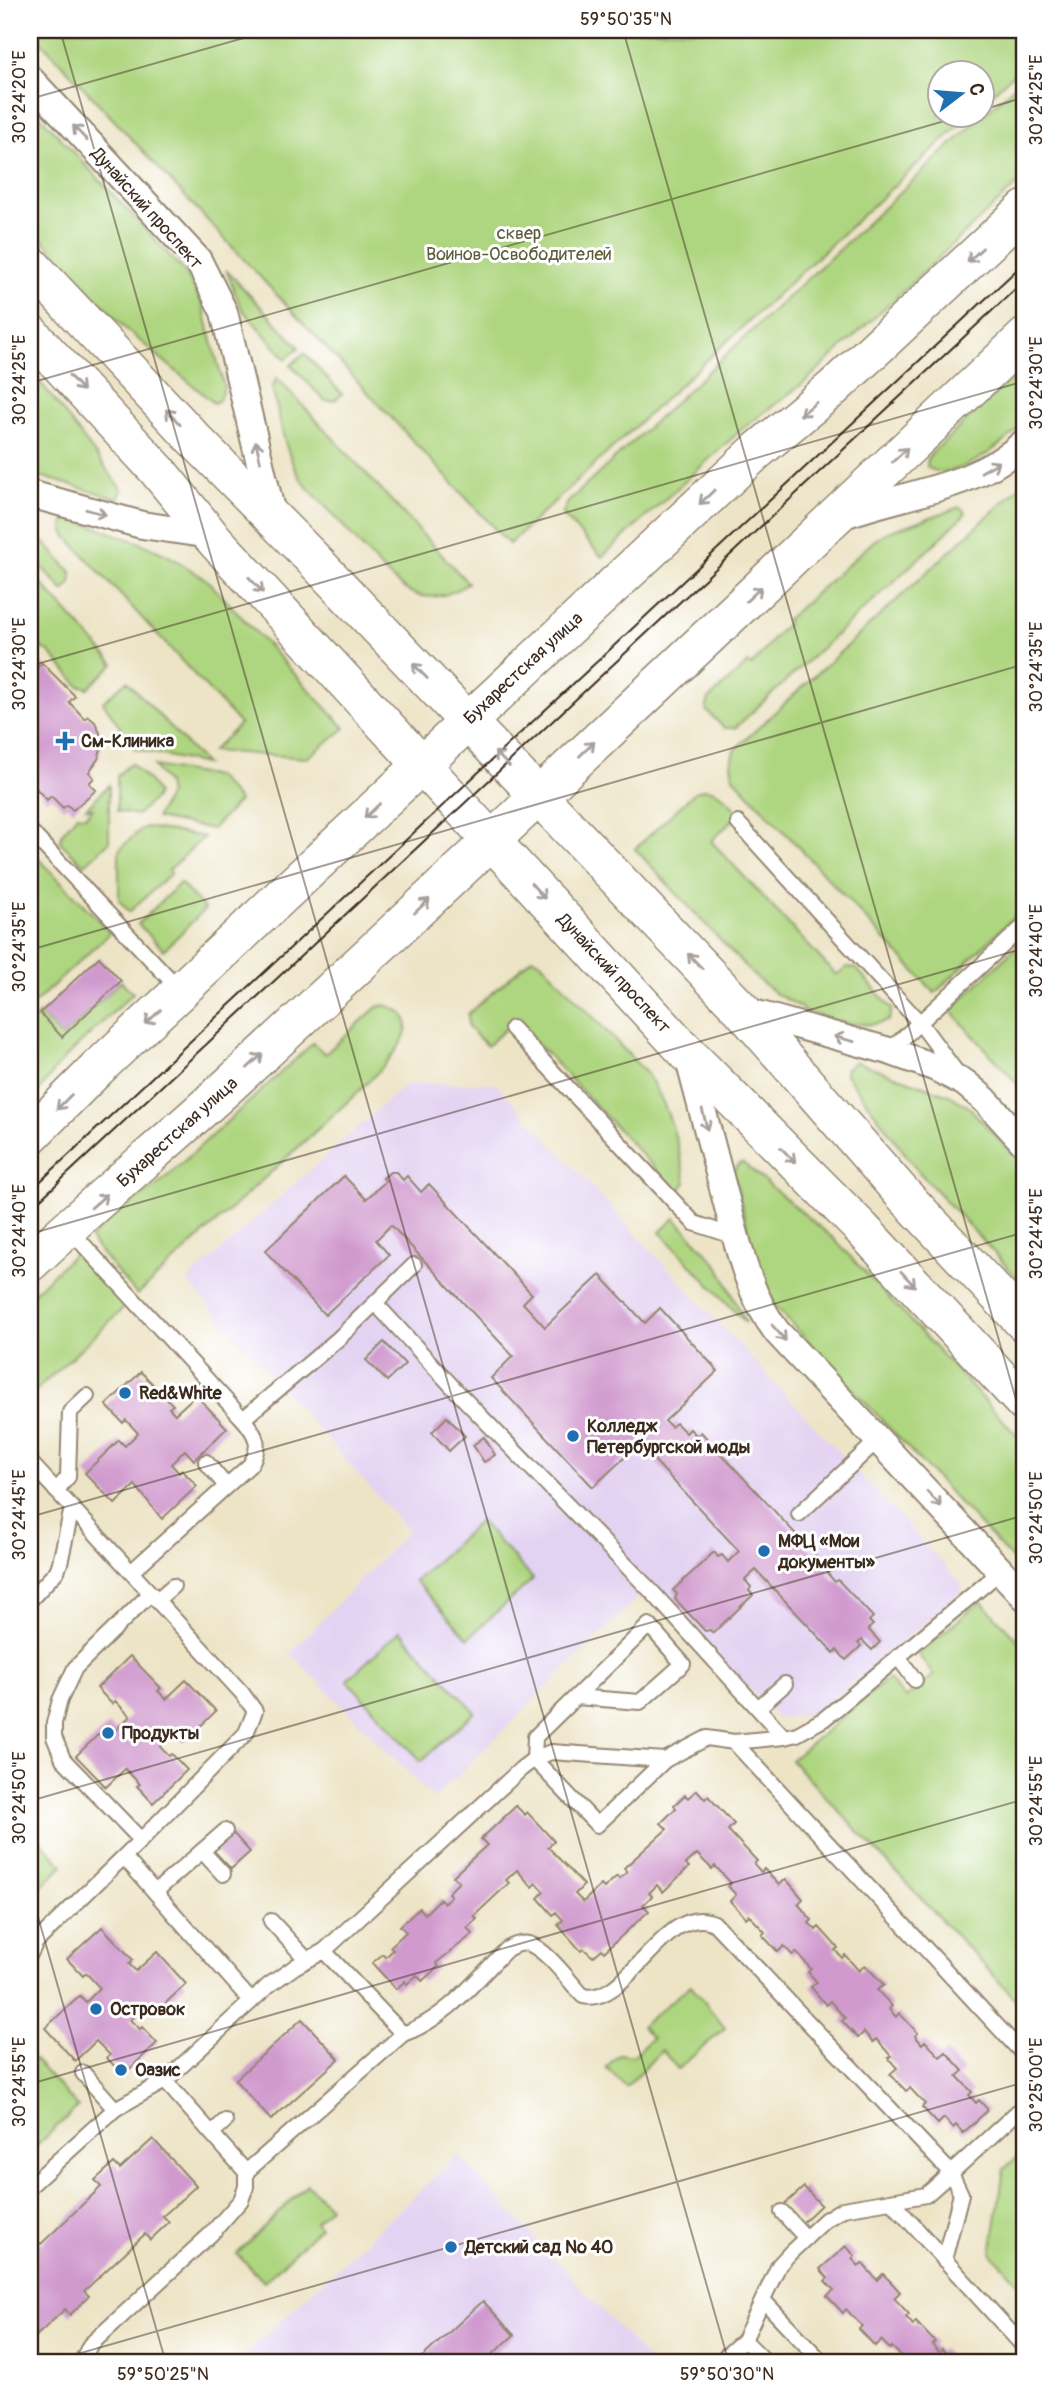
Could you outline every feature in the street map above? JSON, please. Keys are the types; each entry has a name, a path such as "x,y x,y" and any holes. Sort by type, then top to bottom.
{"main road":[{"name":"Бухарестская улица","path":"30,1136 467,721 757,451 834,388 1025,209"},
{"path":"30,264 192,438 273,518 742,1010 901,1192 1025,1324"},
{"name":"Дунайский проспект","path":"30,333 158,470 210,535 688,1054 862,1229 1025,1404"},
{"name":"Бухарестская улица","path":"30,1263 169,1141 1025,337"}],"street":[{"name":"Дунайский проспект","path":"30,79 198,260 224,312 273,518"},
{"path":"833,519 876,503 954,483 983,472 1025,442"},
{"path":"30,494 142,525 210,535"},
{"path":"742,1010 889,1051 934,1067 965,1083 985,1100 1025,1144"},
{"path":"688,1054 736,1237 754,1296 763,1314 1025,1597"}],"lane":[{"path":"737,823 920,1023 965,1083"},
{"path":"30,831 181,991"},
{"path":"889,1051 1025,925"},
{"path":"512,1028 694,1223 736,1237"},
{"path":"68,1227 253,1430 257,1441 257,1453 250,1465 131,1572"},
{"path":"243,1419 338,1339 414,1265"},
{"path":"376,1304 463,1398 654,1594 784,1737"},
{"path":"57,1491 68,1477 70,1412 87,1396"},
{"path":"799,1514 878,1439"},
{"path":"30,1462 242,1693 255,1711 246,1733 36,1942 30,1954"},
{"path":"206,1462 226,1486"},
{"path":"30,1600 57,1571 72,1508"},
{"path":"576,1697 640,1702 683,1664 649,1625 535,1737 534,1759 597,1825 664,1760 707,1738 734,1742 784,1737 797,1734 824,1719 1001,1571"},
{"path":"173,1586 154,1597 75,1668 60,1700 54,1723 54,1737 63,1759 121,1819 138,1873 251,2001"},
{"path":"898,1657 915,1680"},
{"path":"758,1708 785,1684"},
{"path":"734,1742 1025,2056"},
{"path":"30,2186 115,2109 165,2081 269,1985 324,1951 534,1759 551,1752 664,1760"},
{"path":"155,1892 225,1831"},
{"path":"202,1851 223,1874"},
{"path":"246,2172 403,2034 421,2028 443,2013 507,1949 517,1944 528,1944 540,1950 583,1996 591,1998 611,1989 682,1923 704,1918 715,1923 951,2173 961,2194 944,2260"},
{"path":"271,1921 307,1960"},
{"path":"324,1951 403,2034"},
{"path":"83,2073 115,2109"},
{"path":"81,2363 90,2344 211,2234 242,2200 246,2187 246,2172 165,2081"},
{"path":"718,2363 744,2340 779,2265 825,2220 843,2209 926,2195 1025,2105"},
{"path":"212,2133 225,2121"},
{"path":"891,2201 1025,2348"},
{"path":"782,2212 806,2238"},
{"path":"764,2300 823,2363"},
{"path":"744,2340 767,2363"}],"shaded area":[{"name":"Колледж Петербургской моды","path":"495,1083 961,1583 962,1591 824,1707 811,1714 777,1718 661,1595 638,1597 434,1799 290,1653 408,1531 187,1281 406,1084"},
{"name":"Детский сад № 40","path":"458,2155 651,2363 237,2363 261,2339"}],"green space":[{"name":"сквер Воинов-Освободителей","path":"30,30 1025,30 1025,63 996,90 996,60 926,60 926,130 954,130 509,544"},
{"path":"1025,76 1025,177 805,382 742,429 602,557 562,514 568,502 967,130 996,130 996,103"},
{"path":"30,105 184,271 202,303 224,387 219,400 214,403 127,330 30,226"},
{"path":"226,270 299,347 286,359 241,308"},
{"path":"304,353 342,394 335,400 325,401 291,365"},
{"path":"1025,366 1025,423 993,450 965,466 951,471 938,471 927,467 928,458 934,451"},
{"path":"30,372 122,490 118,499 30,473"},
{"path":"277,378 468,583 441,596 419,595 403,587 368,555 299,476 286,445 272,388"},
{"path":"1025,482 1025,906 935,993 733,777 731,763 734,750"},
{"path":"960,507 966,513 944,535 735,728 724,728 706,710 709,699 748,663 751,666 788,623 786,620 876,539 888,532"},
{"path":"74,517 75,520 167,555 207,580 345,728 307,758 212,751 240,724 67,537 63,529 64,522"},
{"path":"30,527 72,573 71,583 64,591 30,555"},
{"path":"30,571 114,664 88,688 80,687 49,652 37,645 30,651"},
{"path":"127,681 205,764 135,749 103,702"},
{"path":"131,763 157,793 137,815 117,811 117,776"},
{"path":"154,766 217,777 239,801 212,829 156,818 169,794 167,784"},
{"path":"109,785 109,842 84,865 60,842 62,833 77,815 86,816 93,808 86,808"},
{"path":"703,789 719,793 739,814 711,841 836,975 847,967 857,969 892,1009 889,1020 856,1024 834,1020 802,1011 801,1007 776,994 753,975 635,849 695,792"},
{"path":"146,827 204,837 169,870 171,873 129,912 119,900 119,850"},
{"path":"30,858 35,863 39,859 108,930 108,935 30,1007"},
{"path":"180,883 205,909 164,950 138,924"},
{"path":"1025,939 1025,1092 950,1010"},
{"path":"532,958 540,961 647,1074 662,1099 683,1168 686,1183 677,1192 515,1020 487,1046 468,1027 468,1014"},
{"path":"121,981 133,993 62,1061 30,1102 30,1023 40,1013 62,1037"},
{"path":"384,1005 400,1012 406,1021 406,1033 389,1060 357,1093 137,1295 90,1238 113,1217 160,1183 313,1043 325,1054 377,1007"},
{"path":"854,1061 949,1095 969,1107 1025,1168 1025,1286 918,1171 846,1074 845,1069"},
{"path":"743,1163 833,1238 1025,1444 1025,1573 774,1305 756,1263 733,1172"},
{"path":"675,1218 718,1265 746,1323 660,1232"},
{"path":"76,1252 87,1259 127,1305 30,1396 30,1296"},
{"path":"480,1521 533,1579 468,1638 415,1581"},
{"path":"981,1601 1025,1648 1025,2009 791,1760 888,1679 906,1698 934,1675 918,1654"},
{"path":"400,1631 475,1712 421,1761 347,1680"},
{"path":"30,1830 63,1865 30,1898"},
{"path":"691,1985 725,2028 678,2069 662,2050 626,2087 606,2067 620,2054 633,2056 652,2038 641,2026"},
{"path":"34,2059 78,2107 30,2151 30,2063"},
{"path":"1025,2150 1025,2290 991,2253 1004,2169"},
{"path":"307,2184 330,2207 315,2222 320,2227 264,2282 237,2254"}],"building":[{"name":"См-Клиника","path":"42,663 75,696 69,702 85,719 88,716 95,722 100,733 101,749 89,772 94,778 89,783 96,790 73,810 67,805 63,808 51,796 47,800 30,782 30,674"},
{"path":"99,957 121,981 62,1037 40,1013"},
{"path":"390,1172 396,1172 403,1180 407,1176 421,1192 429,1184 532,1294 523,1303 545,1327 600,1275 645,1323 660,1308 718,1371 665,1421 671,1427 676,1423 686,1433 690,1429 697,1436 701,1432 830,1571 827,1573 835,1582 838,1580 873,1617 869,1621 873,1625 868,1629 880,1642 872,1650 862,1640 858,1643 861,1646 846,1660 837,1650 834,1653 756,1570 745,1580 753,1595 713,1633 710,1630 705,1631 675,1599 677,1594 673,1590 714,1552 718,1557 722,1555 728,1562 739,1551 639,1444 593,1487 491,1378 513,1356 391,1225 376,1240 389,1255 325,1315 265,1251 344,1176 366,1199 386,1181 383,1178"},
{"path":"384,1342 405,1364 387,1381 366,1360"},
{"path":"141,1372 173,1405 169,1408 175,1414 196,1395 227,1428 194,1460 185,1450 171,1464 179,1473 182,1470 197,1486 162,1519 135,1485 115,1504 85,1473 119,1440 125,1446 138,1433 126,1420 123,1423 106,1405"},
{"path":"447,1417 465,1436 449,1451 432,1432"},
{"path":"484,1437 495,1455 484,1462 473,1445"},
{"path":"130,1656 161,1688 158,1691 166,1699 186,1680 216,1711 184,1742 175,1733 160,1747 169,1756 172,1754 187,1770 153,1803 125,1769 106,1787 76,1756 108,1725 115,1731 130,1716 115,1701 112,1704 97,1688"},
{"path":"697,1790 705,1799 708,1796 734,1824 728,1830 757,1861 754,1864 761,1872 764,1869 779,1885 786,1879 803,1899 798,1904 812,1920 809,1923 816,1930 819,1927 838,1948 835,1950 842,1958 845,1955 859,1971 865,1965 884,1985 877,1990 892,2006 889,2009 896,2017 899,2013 918,2033 915,2036 922,2044 925,2041 940,2057 946,2052 963,2071 957,2076 972,2092 969,2095 976,2103 979,2100 988,2110 963,2133 956,2125 953,2128 944,2118 938,2124 922,2107 925,2104 910,2088 906,2091 890,2074 897,2068 888,2058 891,2056 876,2039 873,2042 864,2032 858,2038 842,2021 845,2018 830,2001 826,2005 811,1987 817,1982 808,1972 811,1969 796,1952 792,1955 784,1946 778,1952 762,1935 765,1932 749,1915 746,1918 730,1901 736,1895 728,1886 731,1883 715,1866 712,1869 697,1854 686,1864 689,1867 663,1892 657,1885 649,1893 652,1896 643,1905 649,1911 604,1952 602,1949 593,1957 584,1949 581,1951 558,1925 563,1920 556,1912 553,1915 538,1898 544,1892 536,1883 532,1887 517,1870 506,1880 509,1883 474,1916 477,1919 467,1928 473,1934 436,1963 439,1966 422,1981 417,1975 396,1989 372,1963 383,1954 386,1957 393,1950 390,1947 406,1932 400,1926 420,1908 425,1914 440,1899 444,1903 451,1896 448,1893 459,1882 453,1876 487,1845 481,1839 516,1806 525,1815 527,1812 554,1841 548,1847 584,1885 575,1894 583,1902 601,1885 604,1888 617,1876 619,1879 627,1872 624,1868 667,1829 661,1823 676,1808 674,1805 685,1795 688,1798"},
{"path":"233,1833 250,1852 231,1869 214,1851"},
{"path":"102,1927 133,1960 129,1964 136,1971 157,1952 186,1984 154,2014 146,2006 130,2020 140,2029 142,2027 157,2043 123,2075 107,2058 110,2055 96,2041 75,2061 45,2028 80,1996 86,2002 100,1988 86,1973 83,1976 67,1959"},
{"path":"302,2019 339,2059 271,2120 235,2080"},
{"path":"153,2139 196,2186 163,2216 169,2222 150,2240 145,2234 84,2291 89,2296 70,2315 65,2309 34,2338 30,2334 30,2242 34,2238 41,2244 101,2187 95,2180 114,2163 120,2169"},
{"path":"804,2187 821,2205 802,2223 785,2204"},
{"path":"846,2246 859,2266 862,2263 877,2280 883,2274 892,2283 900,2292 894,2298 909,2314 906,2317 913,2325 916,2322 935,2342 932,2345 939,2352 942,2349 955,2363 908,2363 881,2340 875,2346 859,2329 862,2326 846,2309 843,2313 827,2296 834,2290 825,2281 828,2278 820,2269"},
{"path":"483,2301 514,2335 483,2363 416,2363"}],"tram line":[{"path":"30,1191 1025,262"},
{"path":"30,1209 1025,280"}],"place":[{"name":"См-Клиника","path":"65,741"},
{"name":"Red&White","path":"125,1393"},
{"name":"Колледж Петербургской моды","path":"573,1436"},
{"name":"МФЦ «Мои документы»","path":"764,1551"},
{"name":"Продукты","path":"108,1733"},
{"name":"Островок","path":"96,2009"},
{"name":"Оазис","path":"121,2070"},
{"name":"Детский сад № 40","path":"451,2247"}]}
